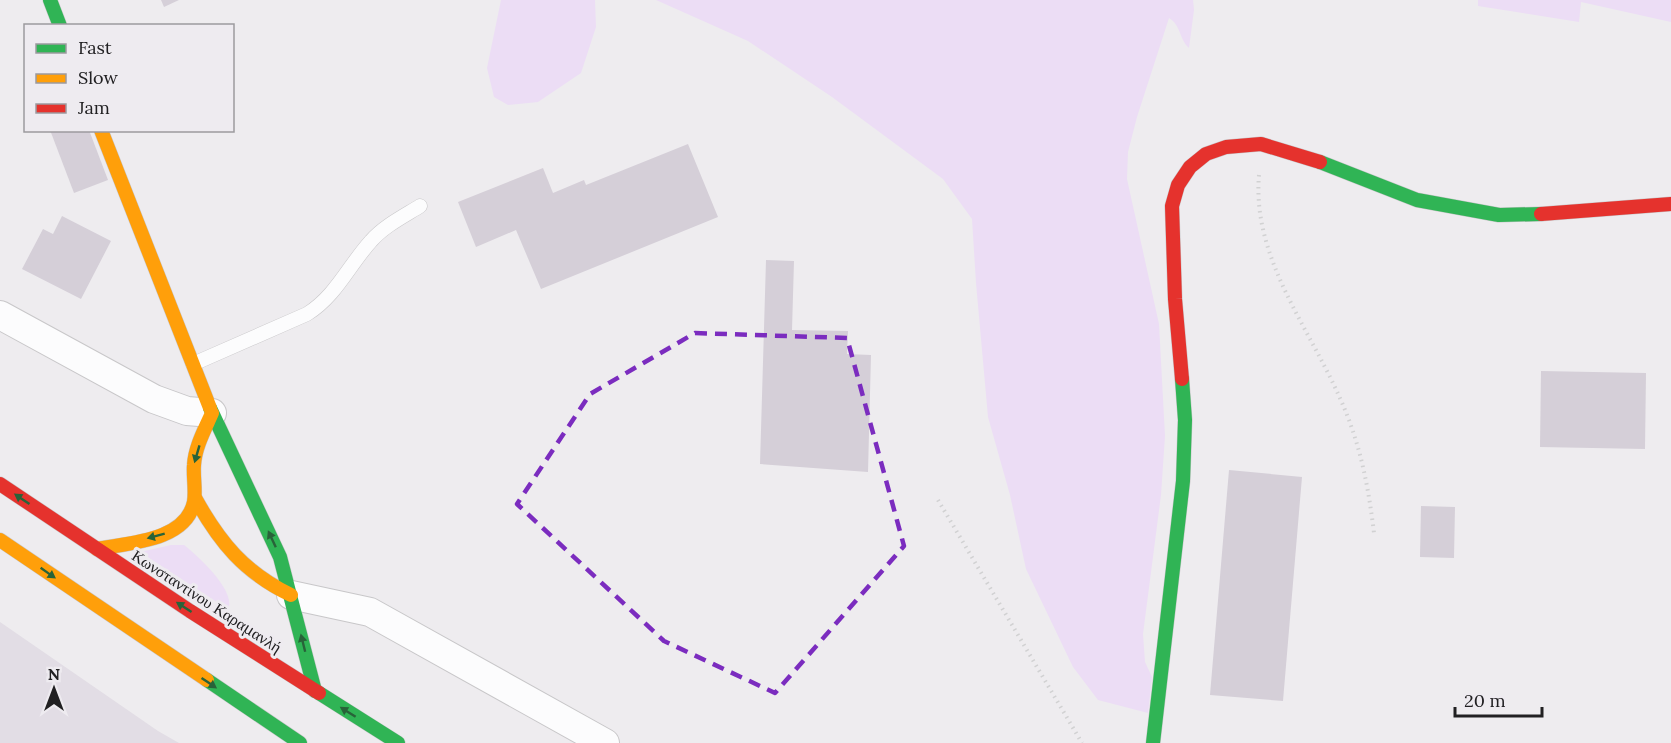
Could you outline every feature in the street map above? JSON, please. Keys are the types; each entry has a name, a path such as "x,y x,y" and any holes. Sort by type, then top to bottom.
{"street":[{"path":"50,0 59,24"},
{"path":"102,132 212,413 280,556 315,691"},
{"path":"1153,743 1183,481 1185,420 1174,299 1172,206 1178,185 1190,167 1206,154 1226,147 1261,144 1301,154 1418,200 1499,215 1671,204"},
{"path":"0,315 154,399 187,411 212,413"},
{"path":"97,549 169,532 188,518 195,498 193,480 195,457 212,413"},
{"name":"Κωνσταντίνου Καραμανλή","path":"0,484 398,743"},
{"path":"195,498 219,538 238,561 268,585 291,595 370,612 605,743"},
{"path":"0,540 300,743"}],"lane":[{"path":"193,364 317,308 337,287 372,239 420,206"}],"path":[{"path":"1261,144 1258,188 1263,227 1269,249 1286,293 1340,398 1356,441 1369,487 1374,533"},
{"path":"938,500 1082,743"}],"highlighted area":[{"path":"695,333 847,338 904,546 775,693 664,641 517,504 590,394"}],"shaded area":[{"path":"501,0 595,0 596,27 581,73 538,102 508,105 494,97 487,68"},
{"path":"656,0 1193,0 1194,10 1189,48 1176,24 1169,18 1128,152 1127,179 1159,324 1165,436 1161,495 1143,634 1145,662 1152,677 1148,713 1098,700 1073,667 1026,569 1010,495 988,417 972,219 943,179 832,97 748,41"},
{"path":"1478,0 1671,0 1671,22 1581,2 1579,22 1478,6"},
{"path":"171,545 184,545 205,564 226,591 229,607 220,604 140,552"},
{"path":"0,622 158,731 179,743 0,743"}],"building":[{"path":"161,0 179,0 164,7"},
{"path":"51,132 90,132 108,180 74,193"},
{"path":"688,144 718,217 541,289 516,230 476,247 458,202 543,168 553,193 584,180 586,185"},
{"path":"62,216 111,241 81,299 22,269 43,229 53,234"},
{"path":"766,260 794,261 792,330 848,331 847,354 871,355 868,472 760,464"},
{"path":"1541,371 1646,373 1645,449 1540,447"},
{"path":"1229,470 1302,477 1283,701 1210,695"},
{"path":"1421,506 1455,507 1454,558 1420,557"}],"traffic: fast":[{"path":"50,0 59,24"},
{"path":"1320,162 1417,200 1499,215 1541,214"},
{"path":"1153,743 1183,481 1185,420 1182,379"},
{"path":"210,408 280,557 315,691"},
{"path":"207,680 300,743"},
{"path":"319,693 398,743"}],"traffic: slow":[{"path":"102,132 210,408"},
{"path":"97,549 155,538 180,525 189,515 195,497 196,452 212,413"},
{"path":"195,498 214,529 235,555 260,576 291,595"},
{"path":"0,540 207,680"}],"traffic: jam":[{"path":"1182,379 1175,299 1172,206 1178,185 1190,167 1206,154 1226,147 1261,144 1320,162"},
{"path":"1541,214 1671,204"},
{"path":"0,484 190,611 319,693"}]}
